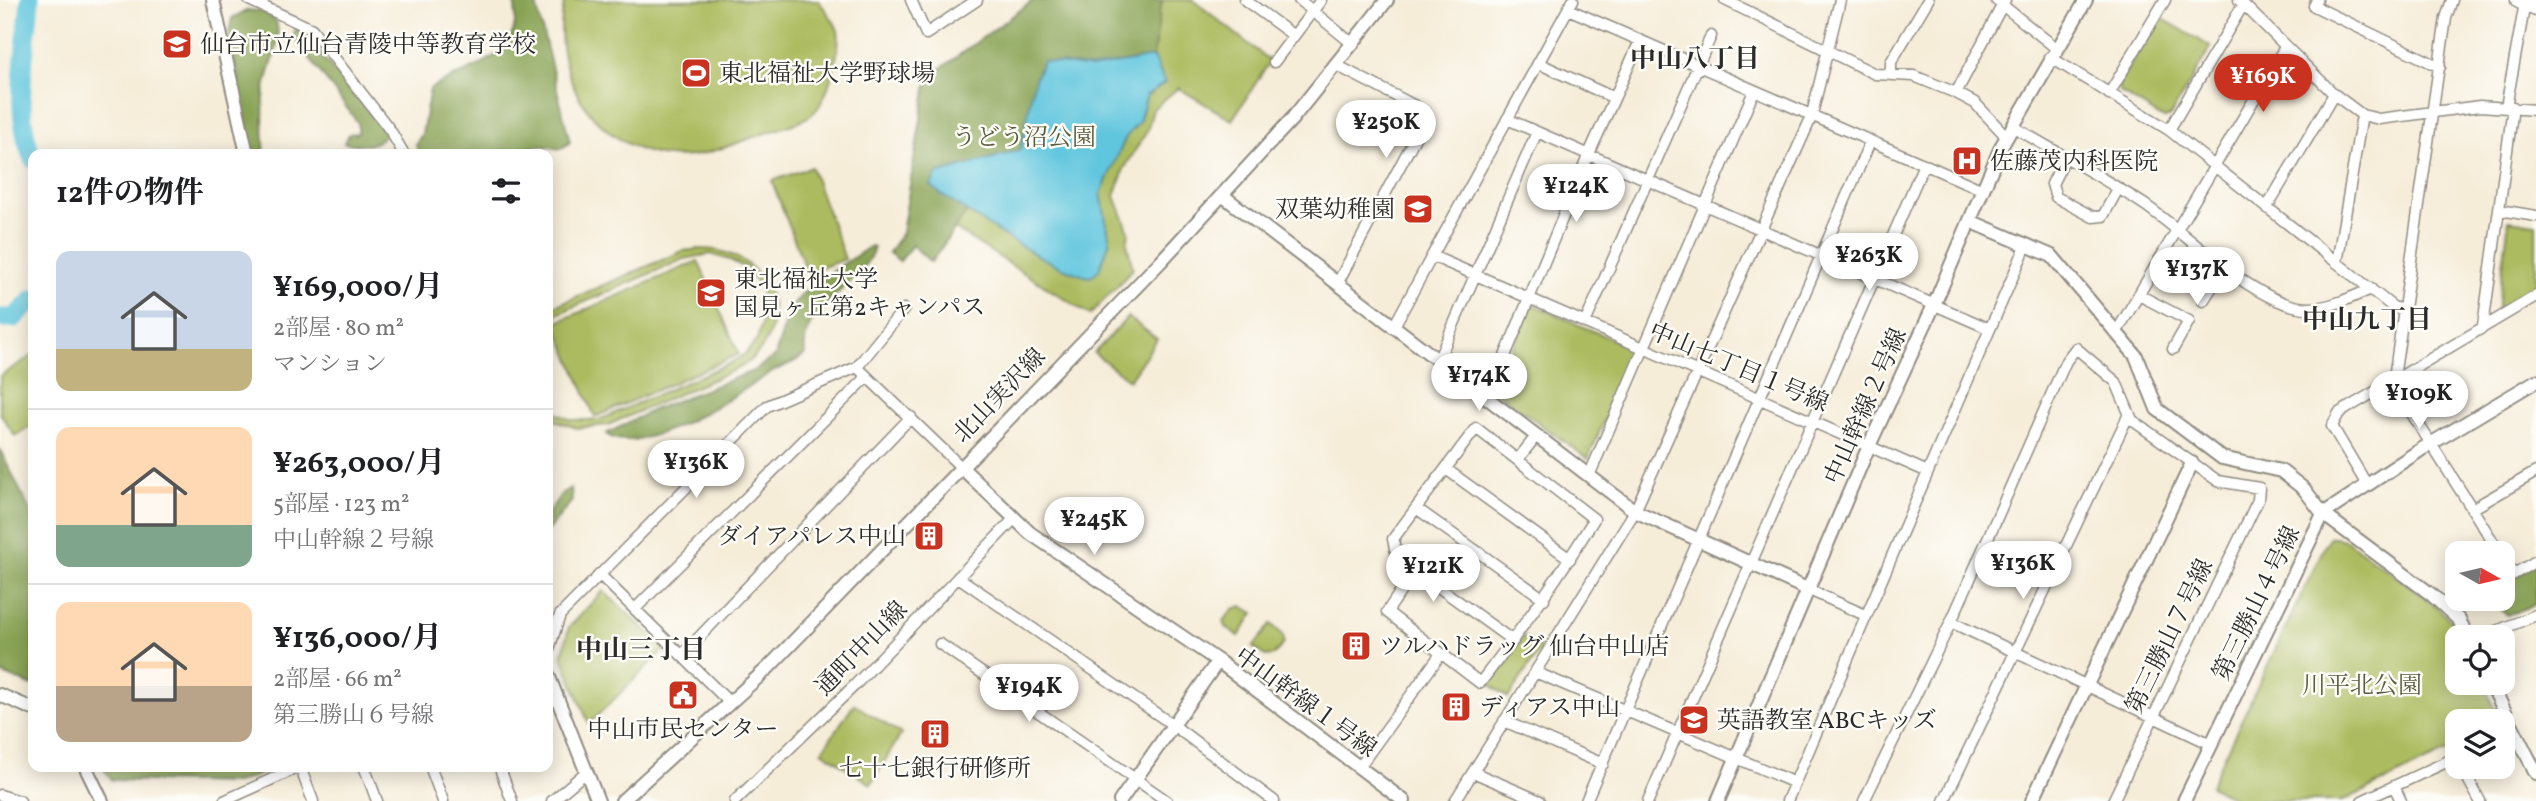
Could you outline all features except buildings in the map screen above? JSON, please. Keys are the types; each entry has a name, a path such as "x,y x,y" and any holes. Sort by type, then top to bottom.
{"street":[{"path":"213,0 246,149"},
{"path":"249,0 312,29 390,130 401,149"},
{"path":"911,0 926,34 977,0"},
{"path":"1245,0 1294,36"},
{"path":"1299,0 1353,44"},
{"path":"1274,62 1321,0"},
{"name":"北山実沢線","path":"622,801 769,667 1222,195 1336,65 1387,0"},
{"path":"1725,0 1745,4 1875,74 1914,76 1975,103 2009,131 2065,158 2161,216 2225,267 2280,302 2310,308 2342,301 2371,289"},
{"path":"1455,801 1635,511 1811,118 1840,0"},
{"path":"1891,74 1891,62 1928,0"},
{"name":"中山幹線２号線","path":"1718,801 1869,446 1934,305 2009,131 2086,0"},
{"path":"2109,94 2165,0"},
{"path":"2317,0 2314,6 2440,67"},
{"path":"2452,0 2446,18 2435,111 2394,378 2397,390 2492,541"},
{"path":"1956,93 2001,2 2053,53 2109,94 2169,130 2393,307 2404,310"},
{"path":"2169,130 2241,3 2334,94 2362,115 2379,119 2435,111 2510,107 2536,110"},
{"path":"1394,328 1570,4 1640,41 1811,118 1983,190"},
{"path":"2483,326 2510,107 2527,4"},
{"path":"1585,323 1711,36"},
{"path":"1488,397 1589,155 1640,41"},
{"path":"2116,333 2285,47"},
{"path":"1538,63 1614,98"},
{"path":"1336,65 1417,107 1423,122 1337,284"},
{"path":"1588,476 1754,91"},
{"path":"2267,207 2334,94"},
{"path":"2337,263 2362,115"},
{"path":"1507,119 1990,329"},
{"path":"1437,363 1537,132"},
{"path":"1586,801 1870,142"},
{"path":"2065,158 2052,184 2056,197 2093,217 2103,216 2118,189"},
{"path":"1648,801 1924,164"},
{"path":"1222,195 1437,363 1488,397 1635,511 1865,615"},
{"path":"2499,210 2536,216"},
{"name":"第三勝山４号線","path":"1970,221 2052,256 2136,356 2157,409 2222,458 2281,471 2304,489 2323,514 2185,801"},
{"path":"1787,801 2026,246"},
{"name":"中山七丁目１号線","path":"1432,256 1928,472"},
{"path":"2203,302 2225,267"},
{"path":"2139,295 2189,321 2173,349"},
{"path":"2367,485 2332,426 2339,412 2536,296"},
{"path":"553,637 560,615 767,406 857,368 904,310"},
{"path":"1864,801 1951,622 2066,361 2076,348 2116,382 2132,420 2192,463 2084,685 2032,801"},
{"path":"857,368 911,417 1013,520 1218,662"},
{"path":"635,609 866,378"},
{"path":"2461,625 2432,595 2323,514 2430,444 2536,381"},
{"path":"1944,801 2129,414"},
{"path":"682,655 911,417"},
{"path":"1414,571 1387,612 1480,683 1513,641 1544,599 1594,519 1476,428 1393,539 1397,557 1513,641"},
{"path":"1518,459 1536,435"},
{"name":"第三勝山７号線","path":"2113,801 2258,500 2259,488 2218,481 2192,463"},
{"path":"1446,469 1570,559"},
{"path":"2472,509 2536,472"},
{"path":"1416,508 1544,599"},
{"name":"通町中山線","path":"735,801 855,685 1013,520"},
{"path":"2515,573 2536,561"},
{"path":"599,575 730,703"},
{"path":"958,578 1173,726 1274,801"},
{"path":"2511,625 2536,615"},
{"path":"1951,622 2211,744"},
{"path":"940,644 1167,801"},
{"path":"1359,767 1440,655"},
{"name":"中山幹線１号線","path":"1120,801 1218,662 1404,801"},
{"path":"1535,672 1795,783"},
{"path":"553,688 598,801"},
{"path":"0,695 28,707"},
{"path":"1504,721 1603,764"},
{"path":"2515,743 2536,773"},
{"path":"2362,801 2445,763"},
{"path":"88,772 102,801"},
{"path":"224,801 241,797 291,772"},
{"path":"303,772 313,801"},
{"path":"366,772 377,801"},
{"path":"432,772 443,801"},
{"path":"501,772 512,801"},
{"path":"1473,772 1540,801"},
{"path":"552,801 586,773"},
{"path":"2468,779 2480,801"},
{"path":"2394,786 2401,801"},
{"path":"0,795 20,801"}],"green space":[{"path":"514,0 534,0 570,142 561,149 543,146 518,149 417,149 430,89 491,58 503,48 511,36 515,20"},
{"name":"東北福祉大学野球場","path":"565,0 818,0 838,31 838,50 823,100 805,119 699,155 653,154 636,148 605,128 581,100 568,73 563,53 561,32"},
{"name":"うどう沼公園","path":"1034,0 1193,0 1270,61 1232,120 1178,88 1153,109 1148,129 1124,169 1115,196 1129,232 1127,243 1133,269 1090,315 955,229 931,262 912,245 900,261 889,253 902,233 928,78"},
{"path":"1034,0 1162,0 1153,57 1092,68 1062,63 1020,150 937,174 931,185 967,211 931,262 912,245 900,261 889,253 902,233 928,78"},
{"path":"248,10 261,11 276,21 277,46 264,97 265,149 253,149 249,137 229,32 232,18"},
{"path":"2160,17 2211,47 2170,116 2164,119 2120,92 2118,84"},
{"path":"298,29 317,44 325,60 378,123 385,134 377,142 367,145 344,143 349,134 358,133 358,123 294,37 294,31"},
{"path":"811,167 845,259 807,273 772,181"},
{"path":"2509,220 2536,224 2536,291 2497,312"},
{"path":"871,246 874,247 867,262 821,309 812,322 806,337 805,354 794,362 772,372 715,407 666,431 622,440 606,434 655,409 753,371 775,356 789,311 800,296 811,285"},
{"path":"700,249 724,252 744,262 759,276 769,293 773,312 770,332 760,351 741,367 608,425 577,428 553,420 553,411 571,420 599,420 730,363 745,354 757,340 765,311 760,286 746,268 710,254 684,259 553,316 553,307 683,251"},
{"path":"698,261 739,354 595,417 555,323"},
{"path":"1534,305 1634,349 1588,459 1495,391 1530,306"},
{"path":"1128,317 1157,339 1129,380 1094,353"},
{"path":"28,358 28,428 15,436 0,413 0,376"},
{"path":"0,449 28,507 28,684 0,673"},
{"path":"571,488 572,501 553,524 553,506 562,493"},
{"name":"川平北公園","path":"2329,537 2346,540 2425,597 2455,624 2445,625 2445,695 2489,695 2495,709 2445,709 2445,753 2343,801 2239,801 2210,786"},
{"path":"2536,564 2536,604 2507,616 2503,611 2515,611 2515,577"},
{"path":"603,591 666,648 589,724 562,657 569,627"},
{"path":"1242,606 1254,613 1239,636 1226,627 1224,621 1233,609"},
{"path":"1271,624 1283,635 1284,643 1274,655 1265,656 1253,647"},
{"path":"1524,636 1541,648 1508,698 1490,684"},
{"path":"854,704 901,734 871,784 822,751"},
{"path":"106,772 267,772 236,783 112,780"}],"water":[{"path":"1153,57 1165,83 1147,95 1139,122 1126,137 1101,193 1110,241 1099,270 1090,277 1034,254 940,194 931,185 937,174 1020,150 1031,95 1043,61 1092,68"}],"waterway":[{"path":"30,0 22,81 23,121 30,149"},
{"path":"0,318 14,318 28,304"}],"place":[{"name":"仙台市立仙台青陵中等教育学校","path":"177,44"},
{"name":"東北福祉大学野球場","path":"696,73"},
{"name":"佐藤茂内科医院","path":"1967,161"},
{"name":"双葉幼稚園","path":"1418,209"},
{"name":"東北福祉大学 国見ヶ丘第2キャンパス","path":"711,293"},
{"name":"ダイアパレス中山","path":"929,536"},
{"name":"ツルハドラッグ 仙台中山店","path":"1356,646"},
{"name":"中山市民センター","path":"683,695"},
{"name":"ディアス中山","path":"1456,707"},
{"name":"英語教室 ABCキッズ","path":"1694,720"},
{"name":"七十七銀行研修所","path":"935,734"}],"district":[{"name":"中山八丁目","path":"1695,58"},
{"name":"中山九丁目","path":"2367,319"},
{"name":"中山三丁目","path":"641,649"}]}
